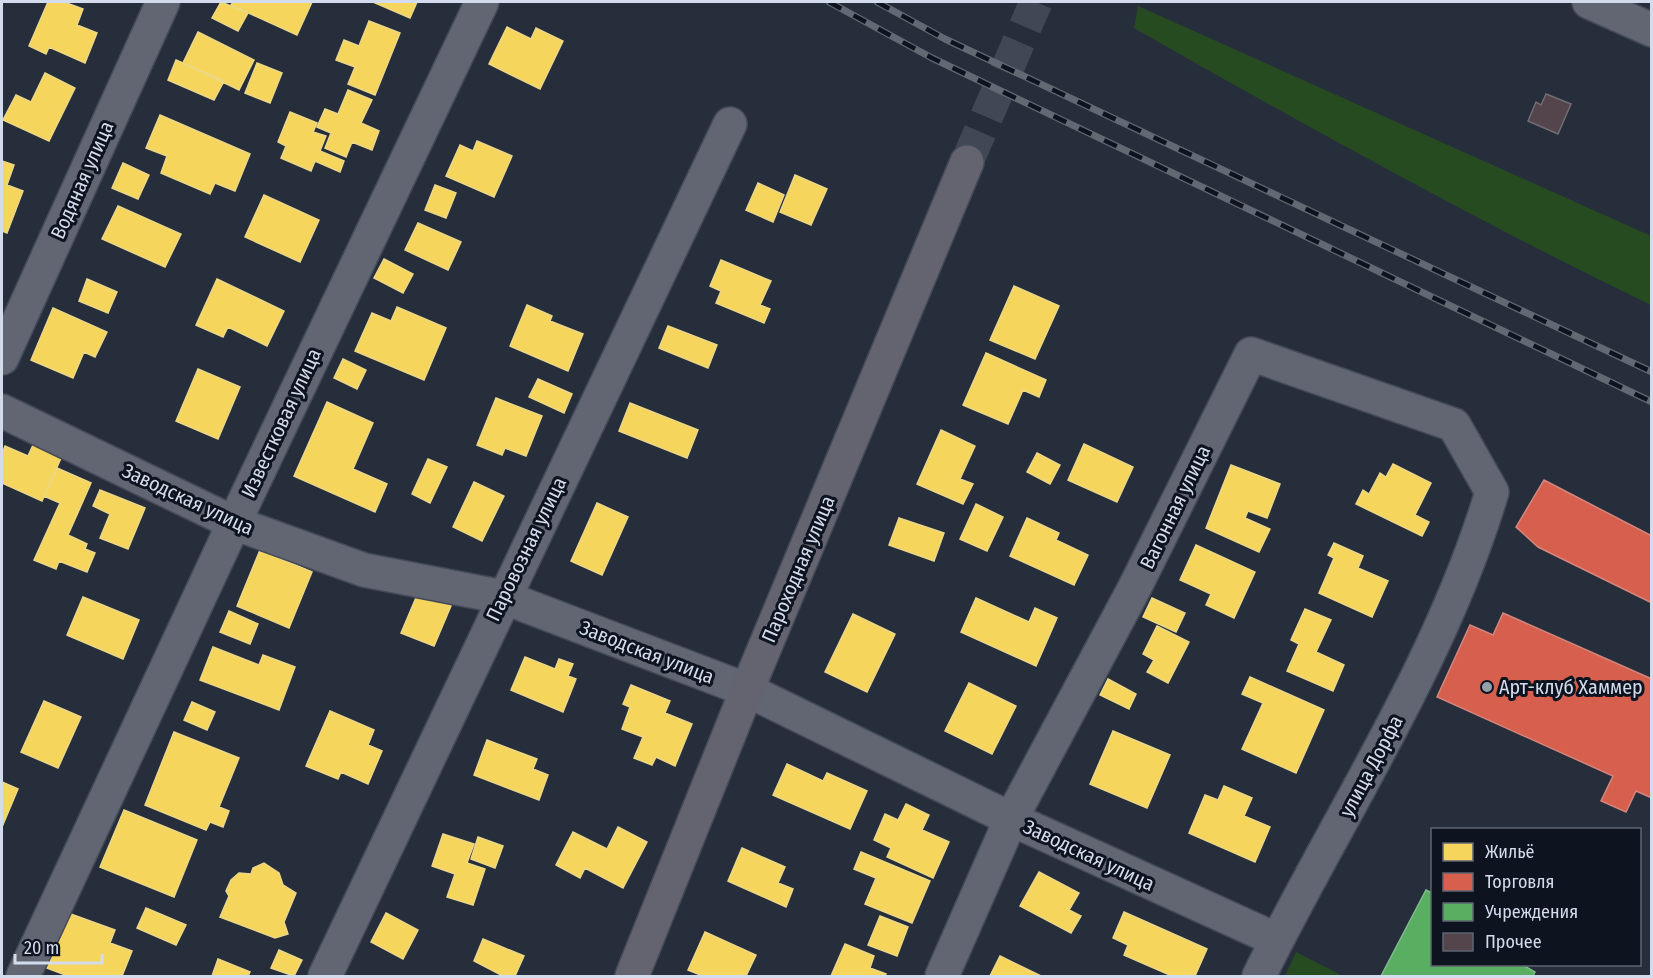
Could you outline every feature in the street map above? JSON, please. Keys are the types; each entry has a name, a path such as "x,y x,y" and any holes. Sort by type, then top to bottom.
{"main road":[{"name":"Пароходная улица","path":"632,976 747,690 967,162"}],"street":[{"name":"Водяная улица","path":"2,358 163,2"},
{"name":"Известковая улица","path":"23,976 234,523 482,2"},
{"path":"1589,2 1652,30"},
{"name":"Паровозная улица","path":"325,976 502,597 730,124"},
{"name":"Вагонная улица","path":"942,976 1011,819 1135,587 1251,354 1454,425 1492,492 1475,550"},
{"name":"Заводская улица","path":"2,411 234,523 364,570 502,597 747,690 1011,819 1277,940"},
{"name":"улица Дорфа","path":"1259,976 1398,719 1475,550"}],"green space":[{"path":"1138,6 1651,236 1651,305 1520,240 1390,171 1134,28"},
{"path":"1296,952 1341,975 1285,976"}],"building: Жильё":[{"path":"48,2 64,2 83,9 77,25 97,33 85,63 49,47 46,54 29,46"},
{"path":"221,2 248,13 238,31 212,18"},
{"path":"233,2 312,2 297,35 231,5"},
{"path":"373,2 417,2 410,18"},
{"path":"369,21 400,33 375,95 348,84 355,67 336,60 344,40 359,46"},
{"path":"507,27 531,39 536,28 563,41 540,89 489,64"},
{"path":"198,32 254,60 239,90 183,63"},
{"path":"176,60 224,81 214,100 168,80"},
{"path":"257,63 282,73 270,103 245,93"},
{"path":"45,73 75,88 49,141 3,120 16,95 31,102"},
{"path":"348,90 372,100 361,123 379,131 372,150 352,142 346,157 325,148 331,133 317,127 325,109 338,114"},
{"path":"290,112 317,123 313,132 326,136 320,151 344,161 340,172 315,161 311,171 281,158 286,146 278,142"},
{"path":"160,115 250,154 235,191 215,183 210,194 161,173 167,156 146,148"},
{"path":"477,141 512,156 494,197 446,176 460,145 473,151"},
{"path":"2,161 14,165 7,185 23,191 7,233 2,231"},
{"path":"123,163 149,175 138,199 112,188"},
{"path":"795,175 827,189 811,225 780,212"},
{"path":"758,183 784,195 773,222 746,210"},
{"path":"435,185 456,193 446,218 425,210"},
{"path":"264,195 319,220 300,262 245,237"},
{"path":"118,206 181,234 165,267 102,239"},
{"path":"418,223 461,242 448,270 405,250"},
{"path":"384,259 413,274 403,293 374,278"},
{"path":"721,260 771,281 760,305 770,309 764,323 716,303 721,291 710,286"},
{"path":"87,279 117,292 108,313 79,301"},
{"path":"217,279 284,311 267,346 228,327 223,337 196,325"},
{"path":"1014,286 1059,306 1035,359 990,340"},
{"path":"527,305 552,316 550,321 583,334 568,371 510,346"},
{"path":"397,307 446,328 424,380 355,351 372,313 391,321"},
{"path":"53,308 107,332 95,357 84,352 73,378 31,360"},
{"path":"668,326 717,345 708,368 659,348"},
{"path":"986,353 1046,380 1039,397 1023,390 1008,424 963,405"},
{"path":"343,359 366,370 357,389 334,378"},
{"path":"198,369 240,387 218,439 176,421"},
{"path":"538,379 572,394 564,413 529,397"},
{"path":"496,398 542,416 526,456 505,448 502,455 477,445"},
{"path":"327,402 373,423 353,469 387,484 375,512 294,476"},
{"path":"630,403 698,430 687,458 619,431"},
{"path":"941,430 975,446 960,479 973,484 963,504 917,484"},
{"path":"1084,444 1133,467 1117,502 1068,480"},
{"path":"33,445 61,458 42,501 2,483 2,454 5,446 28,456"},
{"path":"1037,453 1060,465 1050,484 1027,472"},
{"path":"428,459 447,467 430,503 412,494"},
{"path":"1393,464 1431,483 1415,515 1429,522 1422,536 1356,504 1363,490 1369,494 1380,473 1386,477"},
{"path":"1231,465 1280,484 1267,518 1248,511 1245,518 1270,529 1259,552 1206,528"},
{"path":"57,468 91,483 68,535 87,544 85,549 95,553 87,572 59,561 56,569 34,560 60,503 44,496"},
{"path":"474,482 504,496 482,541 453,527"},
{"path":"100,490 145,508 128,549 100,538 110,514 93,506"},
{"path":"597,503 628,517 602,575 571,561"},
{"path":"976,504 1003,517 987,551 960,539"},
{"path":"899,518 944,533 934,561 889,545"},
{"path":"1027,518 1059,533 1056,540 1088,555 1074,585 1010,556"},
{"path":"1334,543 1363,556 1358,568 1388,581 1372,617 1319,593 1334,558 1328,555"},
{"path":"1196,545 1255,572 1234,618 1206,605 1211,594 1180,580"},
{"path":"260,550 312,572 289,628 237,606"},
{"path":"418,593 451,606 434,646 401,633"},
{"path":"83,597 139,620 123,659 67,635"},
{"path":"976,598 1029,622 1035,608 1057,618 1036,666 961,632"},
{"path":"1152,598 1185,613 1176,632 1143,617"},
{"path":"1305,609 1331,620 1316,652 1344,665 1333,691 1287,671 1299,644 1291,640"},
{"path":"229,611 258,624 250,644 220,632"},
{"path":"853,614 895,634 867,692 825,672"},
{"path":"1157,626 1189,642 1168,683 1147,672 1154,660 1143,654"},
{"path":"213,647 259,665 263,655 295,667 279,710 200,680"},
{"path":"525,657 555,669 559,659 573,664 568,676 576,679 563,712 511,690"},
{"path":"1250,677 1324,710 1296,773 1242,749 1263,703 1242,694"},
{"path":"1108,679 1136,694 1129,709 1100,695"},
{"path":"969,683 1016,706 992,754 945,731"},
{"path":"631,685 670,701 665,713 692,724 675,766 656,757 652,765 634,758 643,737 622,729 630,707 623,704"},
{"path":"44,701 81,717 58,768 21,752"},
{"path":"192,702 215,712 207,730 184,720"},
{"path":"330,711 374,730 368,745 382,751 368,784 341,772 338,779 306,766"},
{"path":"1113,731 1170,755 1147,808 1090,784"},
{"path":"174,732 239,758 219,807 229,811 223,827 210,822 206,830 145,805"},
{"path":"487,740 537,759 533,769 548,775 539,800 474,775"},
{"path":"787,764 823,781 827,773 867,791 850,829 773,795"},
{"path":"2,782 18,789 2,827"},
{"path":"1224,786 1252,798 1244,816 1270,827 1255,862 1189,833 1205,795 1218,800"},
{"path":"906,804 929,815 922,830 949,842 933,878 887,857 891,848 874,840 885,814 898,820"},
{"path":"124,810 197,840 174,897 100,867"},
{"path":"618,827 647,842 623,888 585,868 580,878 556,865 573,832 607,849"},
{"path":"443,834 474,844 467,863 485,869 473,905 447,897 455,874 432,866"},
{"path":"478,837 503,846 495,868 471,859"},
{"path":"742,848 785,867 778,883 793,889 786,907 728,881"},
{"path":"861,852 930,881 912,923 865,904 876,878 854,869"},
{"path":"264,863 279,873 283,885 296,893 284,922 288,934 275,938 220,917 229,896 226,891 231,880 239,873 251,874 253,868"},
{"path":"1039,872 1079,893 1069,910 1081,916 1071,933 1020,906"},
{"path":"146,908 186,925 176,945 137,928"},
{"path":"1124,912 1207,949 1195,976 1172,976 1124,955 1128,945 1113,938"},
{"path":"68,913 115,930 110,943 132,951 122,976 68,976 47,968"},
{"path":"386,913 418,930 403,959 371,942"},
{"path":"880,916 908,927 897,956 868,945"},
{"path":"705,932 756,955 746,976 703,976 688,970"},
{"path":"483,939 524,956 515,976 503,976 474,961"},
{"path":"845,944 874,956 870,968 886,974 885,976 831,976"},
{"path":"279,950 302,960 294,976 271,968"},
{"path":"1000,956 1041,976 990,976"},
{"path":"218,959 250,972 248,976 212,976"}],"building: Торговля":[{"path":"1544,480 1652,536 1652,603 1538,547 1516,527"},
{"path":"1503,613 1652,679 1652,798 1636,791 1626,812 1601,801 1613,776 1437,697 1470,625 1493,635"}],"building: Учреждения":[{"path":"1426,890 1431,892 1431,966 1524,966 1535,972 1533,976 1381,976"}],"building: Прочее":[{"path":"1546,94 1571,104 1558,134 1528,121 1536,102 1541,105"}],"tunnel":[{"path":"967,162 1036,2"}],"railway":[{"path":"829,2 932,58 1652,402"},
{"path":"877,2 945,39 1652,372"}],"place":[{"name":"Арт-клуб Хаммер","path":"1487,687"}]}
